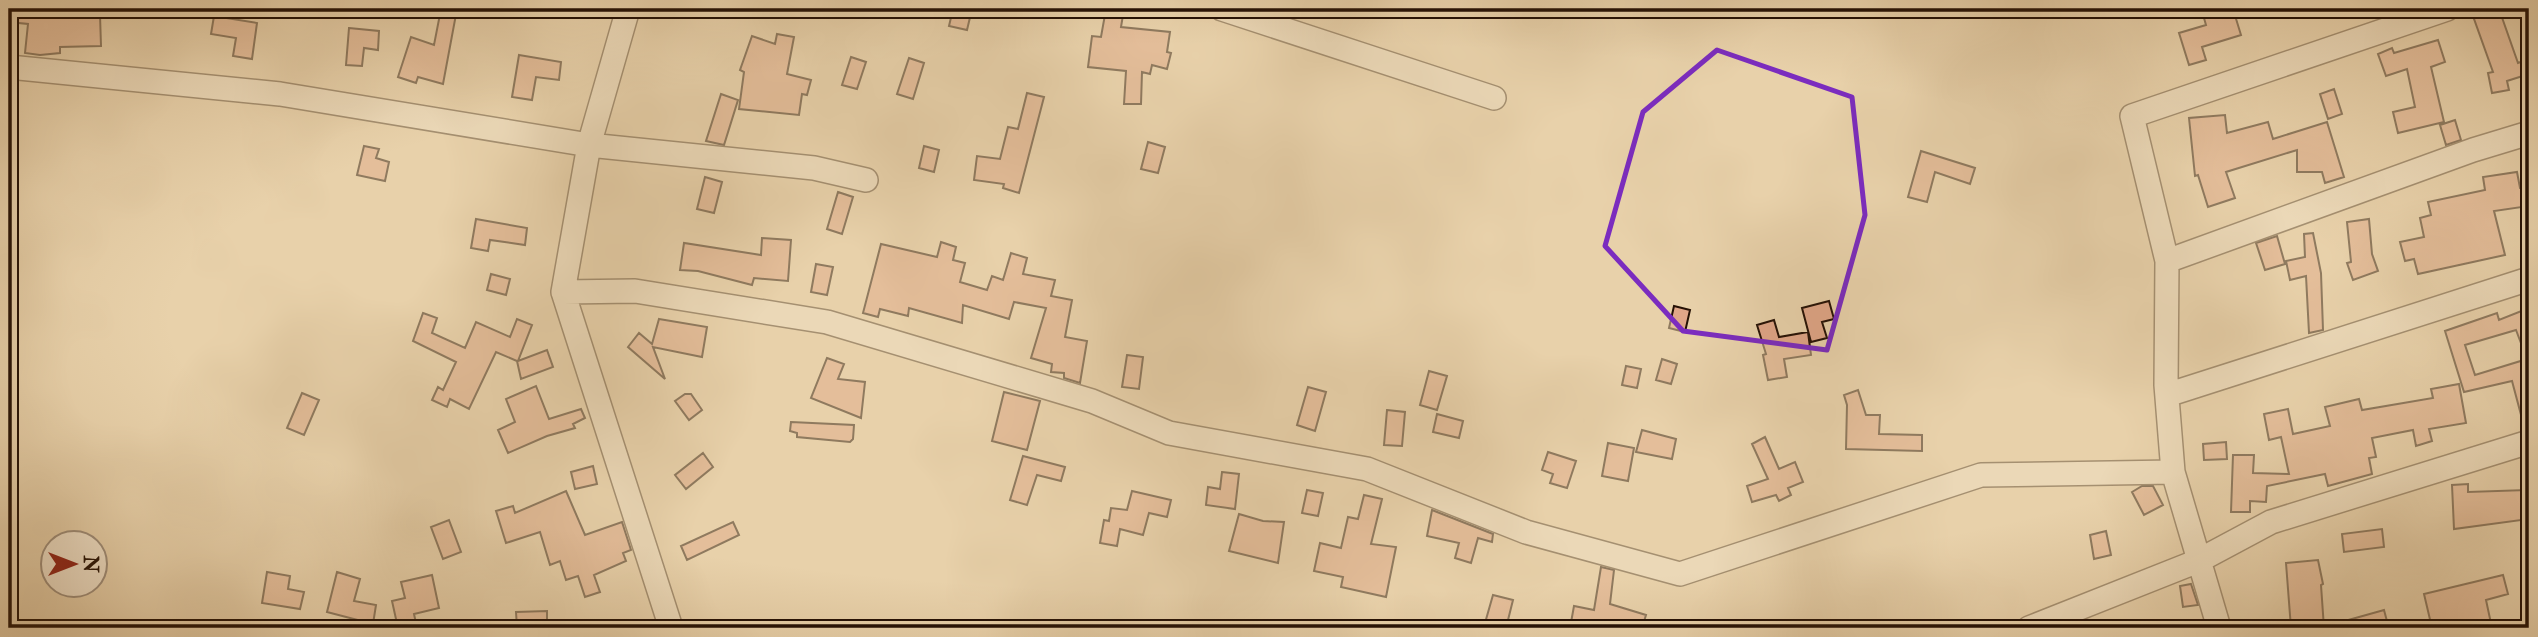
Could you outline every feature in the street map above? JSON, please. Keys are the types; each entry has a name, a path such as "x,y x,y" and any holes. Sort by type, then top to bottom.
{"street":[{"path":"628,9 589,145 563,292 671,628"},
{"path":"1222,9 1494,98"},
{"path":"2219,628 2173,472 2167,396 2167,261 2132,116 2447,9"},
{"path":"9,66 280,94 589,145 814,168 866,180"},
{"path":"2167,261 2473,150 2529,133"},
{"path":"2167,396 2529,279"},
{"path":"563,292 635,291 827,321 1092,401 1169,433 1367,469 1527,532 1680,574 1981,475 2173,472"},
{"path":"2029,628 2198,561 2271,522 2529,442"}],"highlighted area":[{"path":"1717,50 1852,97 1865,215 1827,350 1683,331 1605,246 1643,112"}],"building":[{"path":"9,9 75,9 75,15 100,15 101,46 60,47 60,53 40,55 25,53 28,24 9,22"},
{"path":"441,9 457,9 443,84 418,77 416,83 398,77 411,37 434,45"},
{"path":"953,9 972,9 967,30 949,26"},
{"path":"1106,9 1124,9 1121,27 1170,32 1167,52 1171,53 1167,69 1152,65 1150,74 1142,72 1141,104 1124,104 1126,71 1088,67 1092,36 1101,37"},
{"path":"2233,9 2241,35 2202,47 2206,60 2189,65 2179,33 2206,25 2202,11"},
{"path":"2499,9 2518,63 2529,59 2529,74 2507,81 2509,90 2492,93 2488,73 2493,72 2473,16"},
{"path":"214,16 257,23 252,59 233,56 236,38 211,34"},
{"path":"349,28 379,31 378,50 364,48 362,66 346,65"},
{"path":"777,34 794,37 787,74 811,80 807,95 802,94 799,115 739,109 744,72 740,70 752,36 775,44"},
{"path":"2438,40 2445,62 2431,67 2444,122 2398,133 2393,112 2415,107 2407,69 2386,76 2378,54 2392,48 2394,53"},
{"path":"519,55 561,62 559,80 536,77 532,100 512,97"},
{"path":"851,57 866,62 857,89 842,85"},
{"path":"909,58 924,63 913,99 897,94"},
{"path":"2334,89 2342,114 2328,119 2320,94"},
{"path":"1027,93 1044,97 1019,193 1003,188 1004,184 974,180 977,156 1000,159 1008,127 1018,129"},
{"path":"721,94 738,100 724,145 706,141"},
{"path":"2225,115 2227,133 2268,122 2273,139 2327,122 2344,177 2325,183 2322,172 2297,172 2297,150 2226,172 2235,198 2208,207 2198,175 2195,176 2189,118"},
{"path":"2455,120 2461,140 2446,145 2440,125"},
{"path":"1148,142 1165,147 1158,173 1141,169"},
{"path":"364,146 379,149 376,158 389,162 385,181 357,175"},
{"path":"924,146 939,150 934,172 919,168"},
{"path":"1921,151 1975,168 1970,184 1935,172 1927,202 1908,197"},
{"path":"2517,172 2520,188 2529,187 2529,206 2494,211 2505,255 2418,274 2414,259 2405,261 2400,242 2424,237 2420,218 2431,215 2428,202 2485,190 2483,177"},
{"path":"705,177 722,182 714,213 697,209"},
{"path":"838,192 853,197 842,234 827,229"},
{"path":"476,219 527,228 525,245 490,240 488,251 471,248"},
{"path":"2369,219 2372,254 2378,271 2353,280 2347,263 2351,262 2347,222"},
{"path":"2313,233 2321,273 2323,330 2309,333 2306,276 2290,280 2286,261 2305,257 2304,234"},
{"path":"2277,236 2285,264 2265,270 2256,243"},
{"path":"762,238 791,240 788,281 754,278 752,285 698,271 680,270 684,243 761,255"},
{"path":"941,242 956,247 953,260 965,263 960,282 987,290 992,276 1003,280 1011,253 1027,258 1023,274 1055,280 1051,296 1072,300 1065,337 1087,341 1080,383 1064,378 1064,373 1051,372 1052,364 1031,358 1046,308 1014,302 1009,319 963,305 962,323 909,308 908,316 880,309 878,317 863,313 881,244 937,257"},
{"path":"816,264 833,267 827,295 811,292"},
{"path":"491,274 510,279 506,295 487,290"},
{"path":"1829,301 1834,319 1822,322 1827,338 1811,342 1802,308"},
{"path":"1674,306 1690,310 1685,332 1669,328"},
{"path":"2529,308 2529,425 2524,426 2512,381 2464,392 2445,331 2497,313 2499,320","holes":["2516,330 2527,359 2475,375 2465,345"]},
{"path":"423,313 437,318 432,333 465,348 476,322 510,337 517,319 532,325 518,361 547,350 553,367 521,379 517,361 496,352 469,409 450,399 447,407 432,400 438,387 443,390 456,362 413,341"},
{"path":"659,319 707,327 702,357 653,347 665,379 628,347 639,333 652,344"},
{"path":"1774,320 1779,337 1808,332 1811,355 1784,359 1787,377 1768,380 1763,355 1766,354 1757,325"},
{"path":"1127,355 1143,357 1139,389 1122,387"},
{"path":"827,358 844,364 838,379 865,382 861,418 811,398"},
{"path":"1662,359 1677,364 1671,384 1656,380"},
{"path":"1626,366 1641,369 1637,388 1622,385"},
{"path":"1429,371 1447,376 1437,410 1420,405"},
{"path":"2459,384 2466,423 2429,429 2432,441 2416,446 2413,430 2372,438 2376,457 2369,458 2372,474 2328,486 2325,474 2267,486 2266,502 2250,501 2250,512 2231,512 2233,455 2254,455 2253,473 2289,474 2281,437 2269,440 2264,414 2288,409 2293,434 2330,426 2325,407 2359,399 2362,410 2433,398 2431,389"},
{"path":"536,386 549,419 581,409 585,418 573,424 575,428 547,436 508,453 498,430 515,422 506,399"},
{"path":"1308,387 1326,392 1315,431 1297,425"},
{"path":"1858,390 1866,415 1880,415 1879,434 1922,435 1922,451 1846,449 1847,405 1844,395"},
{"path":"1004,392 1040,401 1027,450 992,441"},
{"path":"302,393 319,400 304,435 287,428"},
{"path":"685,394 691,394 702,410 689,420 675,401"},
{"path":"1387,410 1405,412 1402,446 1384,445"},
{"path":"1437,414 1463,421 1459,438 1433,432"},
{"path":"791,422 854,425 853,439 850,442 797,437 797,433 790,431"},
{"path":"1642,430 1676,439 1672,459 1636,452"},
{"path":"1765,437 1779,469 1795,462 1803,482 1788,488 1791,495 1779,501 1776,495 1752,502 1747,486 1768,479 1752,444"},
{"path":"2226,442 2227,459 2204,460 2203,444"},
{"path":"1608,443 1634,448 1628,481 1602,476"},
{"path":"1548,452 1576,461 1567,488 1550,483 1553,474 1542,470"},
{"path":"703,453 713,467 686,489 675,475"},
{"path":"1023,456 1065,467 1061,481 1037,475 1027,505 1010,500"},
{"path":"593,466 597,484 575,489 571,472"},
{"path":"1222,472 1239,474 1235,509 1206,505 1208,487 1220,489"},
{"path":"2468,484 2468,492 2527,490 2529,519 2454,529 2452,485"},
{"path":"2142,486 2153,486 2163,505 2144,515 2132,492"},
{"path":"1307,490 1323,493 1318,516 1302,513"},
{"path":"566,491 585,535 622,522 631,550 623,553 626,561 594,575 600,592 585,597 578,576 566,580 560,561 550,565 540,532 506,543 496,511 513,506 515,513"},
{"path":"1132,491 1171,500 1167,517 1149,513 1143,535 1120,529 1117,546 1100,543 1104,520 1109,521 1111,508 1127,510"},
{"path":"1364,495 1382,499 1371,544 1396,547 1386,597 1341,587 1343,577 1314,571 1320,543 1341,548 1348,517 1358,519"},
{"path":"1432,510 1493,534 1492,542 1478,538 1471,563 1455,558 1459,543 1427,536"},
{"path":"1239,514 1263,521 1284,522 1278,563 1229,551"},
{"path":"449,520 461,552 443,559 431,527"},
{"path":"733,522 739,535 687,560 681,546"},
{"path":"2382,529 2384,547 2344,552 2342,534"},
{"path":"2106,531 2111,555 2094,559 2090,535"},
{"path":"2318,560 2323,584 2324,628 2291,628 2286,563"},
{"path":"1601,567 1614,570 1610,604 1646,615 1642,628 1570,628 1574,606 1594,610"},
{"path":"267,572 290,576 288,589 304,592 300,609 262,603"},
{"path":"337,572 360,579 354,601 376,605 373,624 327,612"},
{"path":"432,575 439,608 414,614 417,628 398,628 392,601 405,598 401,582"},
{"path":"2503,575 2508,594 2486,600 2492,628 2474,628 2473,623 2453,628 2432,628 2424,594"},
{"path":"2191,584 2198,605 2183,607 2180,586"},
{"path":"1493,595 1513,600 1506,628 1485,623"},
{"path":"2384,610 2388,625 2375,628 2335,628 2334,624"},
{"path":"547,611 547,627 517,628 516,612"}]}
